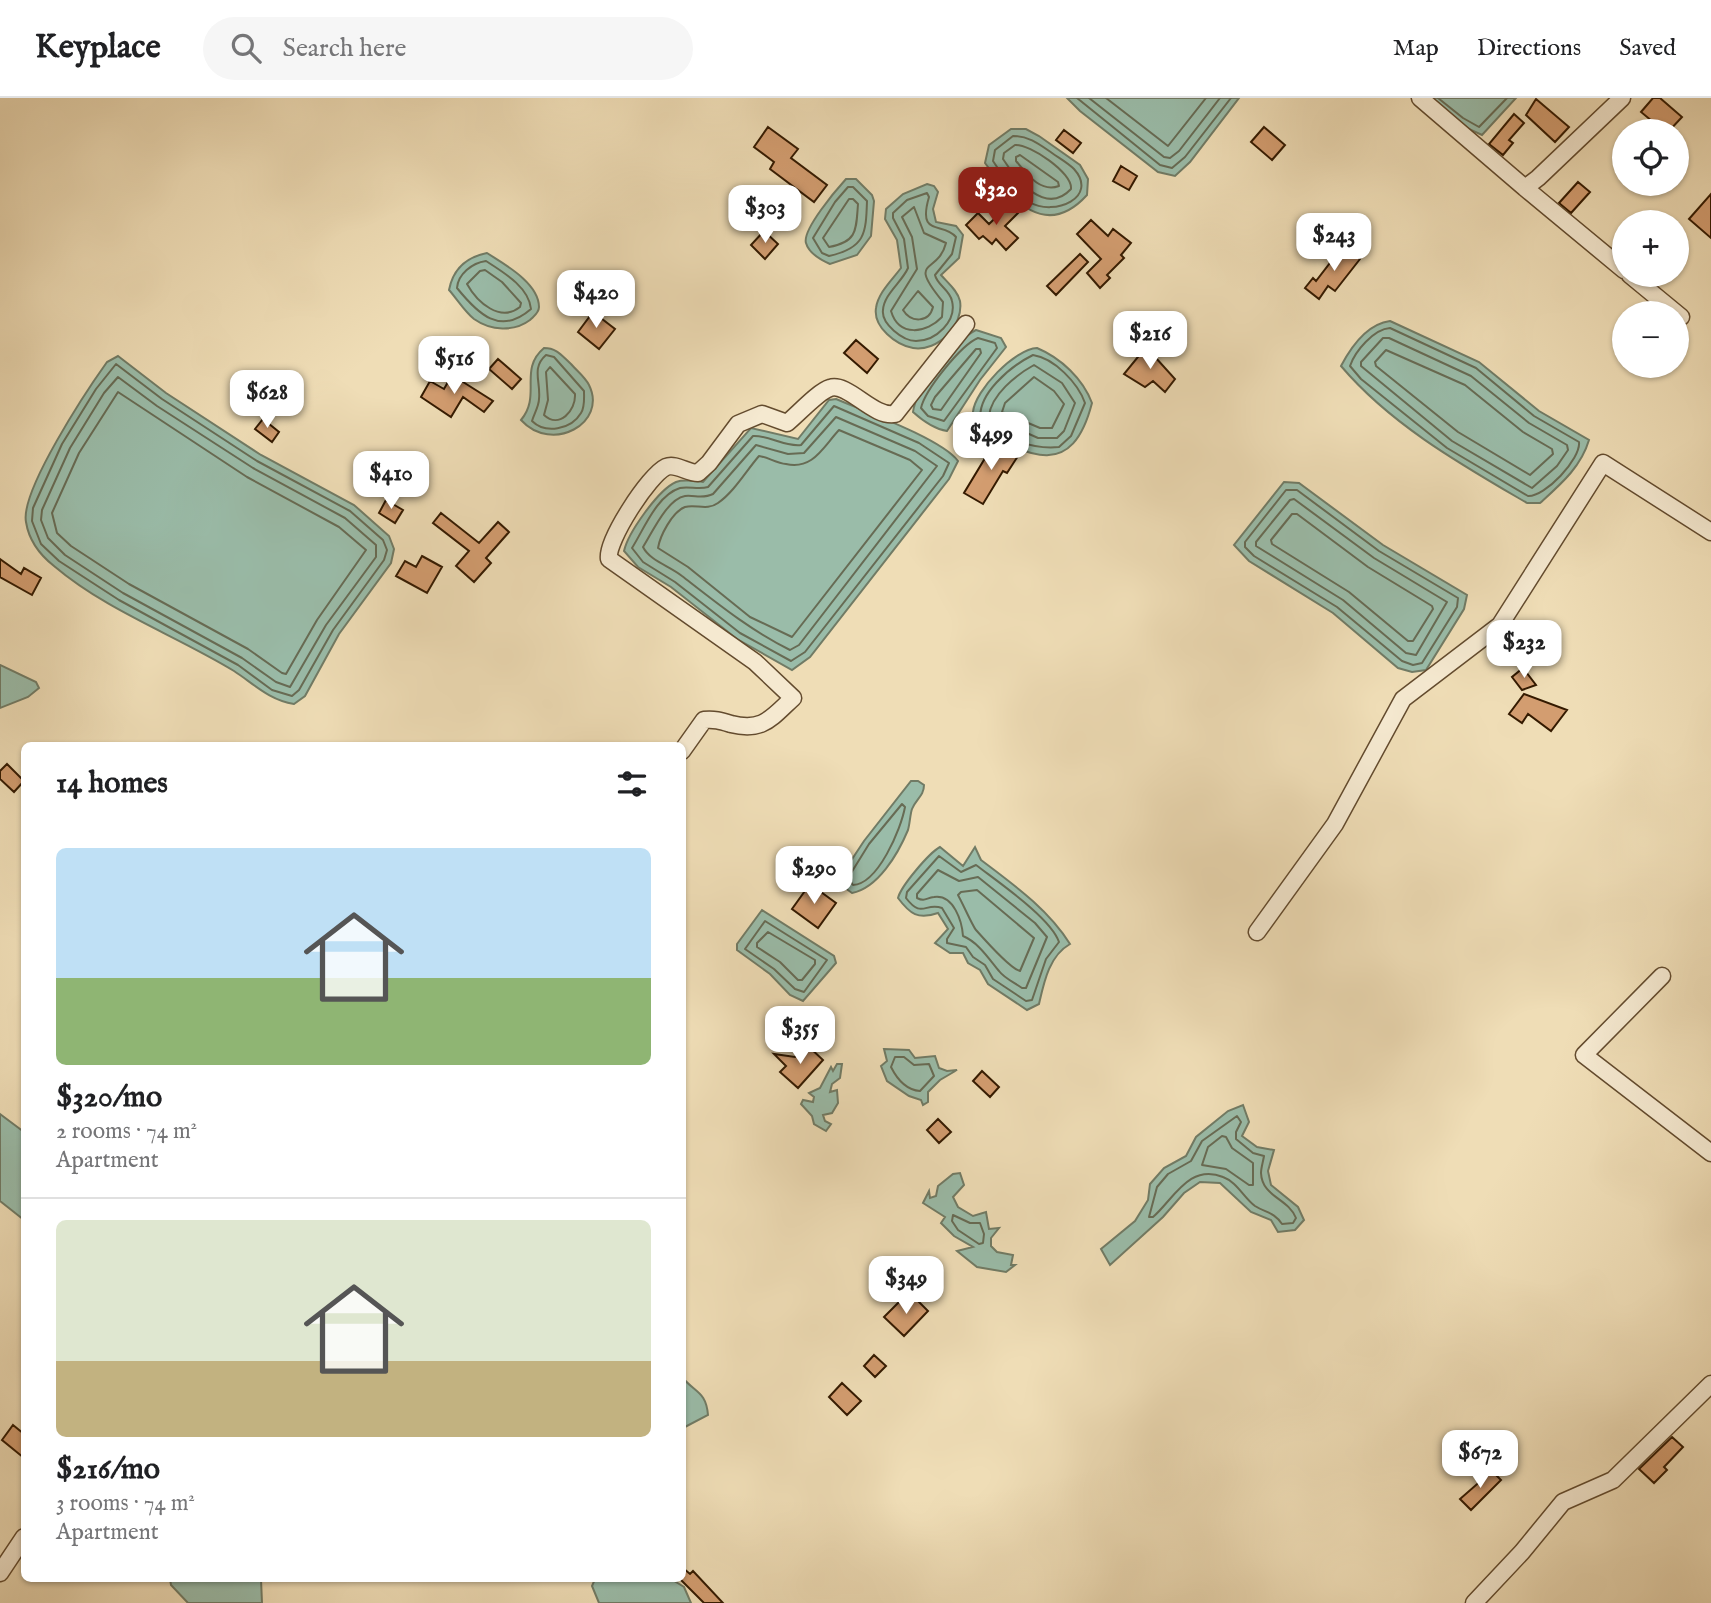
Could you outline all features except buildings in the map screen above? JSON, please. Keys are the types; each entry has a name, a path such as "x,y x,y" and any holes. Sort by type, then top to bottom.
{"street":[{"path":"1420,98 1612,260"},
{"path":"1525,188 1622,98"},
{"path":"1645,287 1662,301"},
{"path":"686,745 704,720 719,719 731,724 757,727 793,698 755,662 608,559 610,545 635,502 663,468 672,465 698,473 709,463 738,424 762,414 787,423 828,388 837,387 879,412 895,414 966,324"},
{"path":"1257,932 1335,824 1403,699 1500,625 1604,463 1711,533"},
{"path":"1662,976 1584,1055 1711,1153"},
{"path":"1474,1603 1522,1552 1563,1502 1613,1480 1711,1384"},
{"path":"0,1573 21,1542"}],"water":[{"path":"1067,98 1239,98 1190,162 1175,176 1158,172"},
{"path":"1426,98 1516,98 1482,135 1458,124"},
{"path":"1011,129 1026,129 1080,165 1088,179 1087,195 1072,208 1058,214 1044,215 1018,202 985,163 989,145"},
{"path":"846,179 856,179 872,195 874,201 871,236 857,255 830,264 810,250 806,237 821,210"},
{"path":"927,184 934,186 938,192 933,209 936,222 956,226 963,235 959,258 941,275 957,294 960,310 953,327 940,341 931,346 913,348 887,334 878,322 876,308 882,292 901,268 897,240 885,219 886,209 903,194"},
{"path":"487,253 519,275 533,290 539,309 535,316 524,324 495,328 481,323 467,313 449,290 462,265"},
{"path":"1390,321 1479,362 1539,411 1589,440 1581,459 1540,503 1527,503 1428,442 1382,407 1341,366 1355,344 1367,332"},
{"path":"976,330 1001,338 1006,347 980,380 947,431 938,428 913,412 916,402 928,378 947,354"},
{"path":"544,348 559,353 581,374 589,385 593,399 591,411 584,422 574,430 561,434 534,430 521,420 530,401 532,365"},
{"path":"1037,348 1070,370 1092,403 1083,427 1073,443 1061,452 1047,455 1014,447 976,428 973,416 975,403 988,382 1018,355"},
{"path":"118,356 166,393 261,455 354,505 389,536 394,549 391,563 339,634 305,696 294,704 269,695 212,658 96,596 49,562 32,541 26,522 33,488 71,417 107,362"},
{"path":"836,399 920,435 958,461 949,479 810,657 792,670 737,639 671,587 638,567 624,551 631,534 661,494 676,482 703,482 751,428 798,439 829,400"},
{"path":"1284,482 1299,483 1383,545 1467,595 1464,609 1426,670 1412,672 1398,668 1333,613 1249,561 1234,545"},
{"path":"0,665 36,682 39,688 28,697 0,708"},
{"path":"911,781 918,781 924,785 924,789 912,809 908,830 899,849 879,877 852,893 841,885 839,879 864,841"},
{"path":"940,847 963,866 975,847 981,860 1041,909 1070,944 1052,962 1039,1004 1027,1010 988,984 980,970 968,963 963,953 950,953 935,943 948,929 938,913 920,916 906,908 898,898 916,870"},
{"path":"762,910 834,956 836,963 803,1001 790,995 770,974 737,950 737,944"},
{"path":"884,1049 909,1050 915,1058 935,1056 939,1068 957,1070 940,1080 928,1092 928,1102 923,1105 921,1100 909,1096 887,1081 881,1066 887,1061"},
{"path":"837,1064 842,1064 840,1078 832,1084 830,1092 837,1090 838,1103 832,1113 823,1115 825,1121 831,1124 826,1131 814,1124 812,1116 801,1104 803,1100 813,1102 814,1097 809,1093 820,1088 831,1067 833,1071"},
{"path":"1243,1105 1249,1122 1242,1136 1257,1147 1274,1150 1268,1171 1271,1185 1298,1207 1304,1220 1295,1230 1278,1232 1271,1220 1251,1212 1220,1183 1200,1182 1184,1193 1163,1217 1110,1265 1101,1249 1135,1221 1148,1200 1150,1184 1164,1168 1186,1156 1196,1137 1228,1111"},
{"path":"0,1114 21,1130 21,1218 0,1201"},
{"path":"960,1173 964,1185 953,1197 958,1207 973,1216 986,1212 989,1229 999,1228 991,1238 991,1246 997,1252 1013,1255 1011,1265 1015,1265 1006,1272 977,1267 957,1251 973,1247 954,1236 941,1223 945,1217 923,1203 929,1191 930,1198 936,1196 938,1186 953,1174"},
{"path":"686,1381 705,1401 708,1415 686,1426"},
{"path":"170,1582 261,1582 262,1603 188,1603"},
{"path":"594,1582 676,1582 684,1587 691,1603 599,1603 592,1586"}]}
